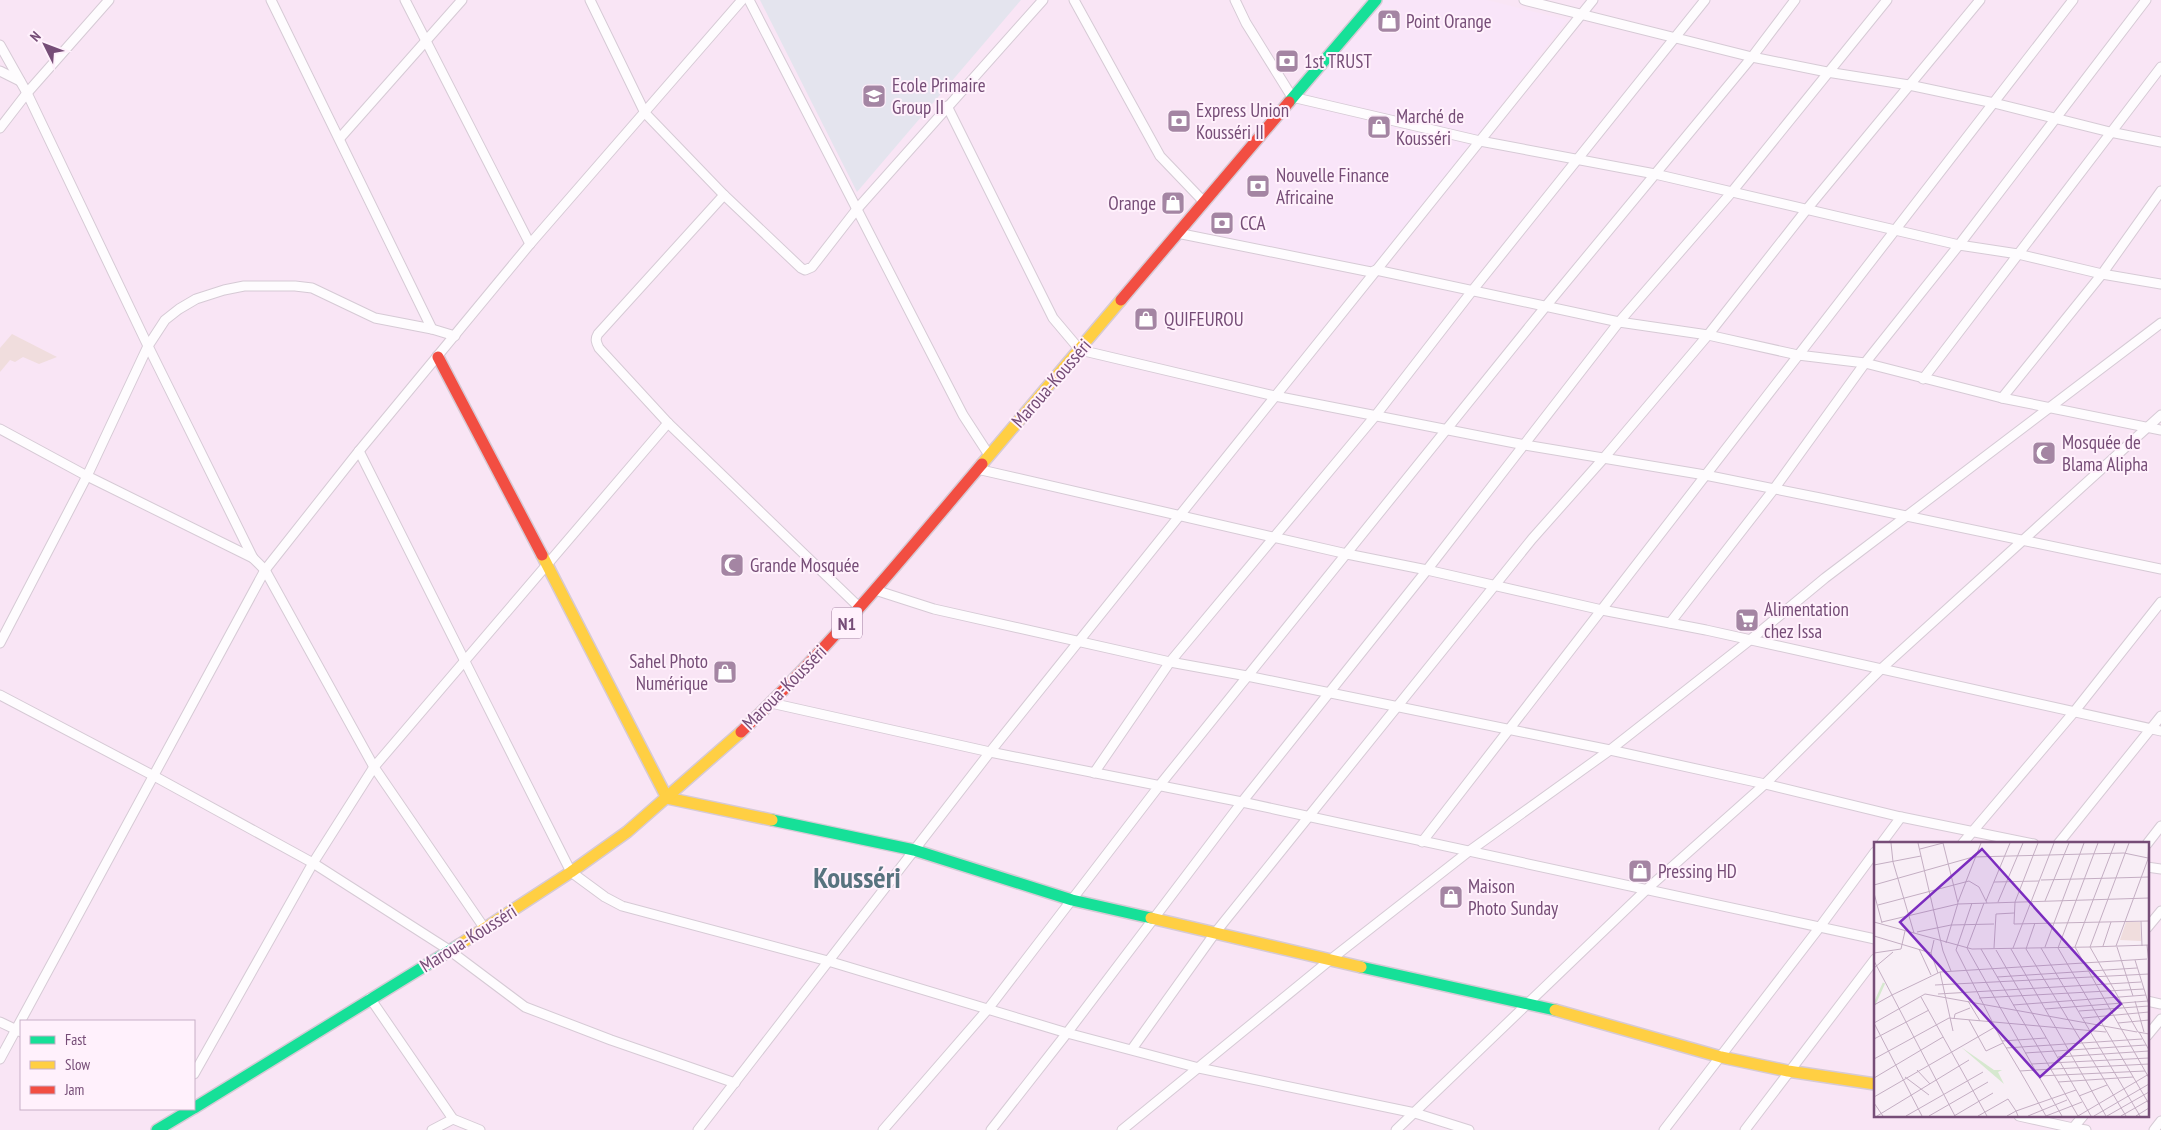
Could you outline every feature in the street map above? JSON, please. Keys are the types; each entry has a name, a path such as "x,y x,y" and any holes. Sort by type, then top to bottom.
{"main road":[{"name":"Maroua-Kousséri","path":"195,1107 485,929 571,872 626,832 705,766 771,703 860,608 1376,0"},
{"path":"438,357 667,798 914,850 1072,900 1330,960 1529,1003 1721,1057 1788,1071 1874,1082"},
{"name":"Maroua-Kousséri","path":"157,1130 190,1110"}],"street":[{"path":"0,128 27,93 109,0"},
{"path":"271,0 432,329"},
{"path":"405,0 424,41 530,244"},
{"path":"340,138 462,0"},
{"path":"590,0 645,113 724,195 805,270 812,267 857,209 1043,0"},
{"path":"25,1020 265,570 359,451 530,244 742,0"},
{"path":"749,0 963,415 989,455"},
{"path":"1074,0 1160,156 1204,202"},
{"path":"1235,0 1246,23 1292,97 1480,141 1655,174 1959,245 2018,254 2102,274 2161,284"},
{"path":"1524,0 1752,56 1827,72 1910,85 1994,103 2110,132 2161,142"},
{"path":"698,1130 990,752 1593,0"},
{"path":"1094,773 1170,662 1376,415 1577,158 1704,0"},
{"path":"883,1130 988,1009 1159,786 1546,306 1752,56 1795,0"},
{"path":"991,1130 1242,802 1427,570 1619,322 1731,193 1887,0"},
{"path":"1132,1049 1215,933 1398,708 1532,539 1708,335 1807,209 1980,0"},
{"path":"1422,842 1893,230 2073,0"},
{"path":"1670,623 1774,489 1865,363 1959,245 2146,0"},
{"path":"0,45 27,93 148,346 253,558 265,570 374,767 485,929"},
{"path":"1923,379 2161,67"},
{"path":"0,71 21,81"},
{"path":"948,106 1053,318 1080,350 1275,396 1525,445 1705,475 2161,570"},
{"path":"2002,398 2102,274 2161,190"},
{"path":"724,195 596,338 599,348 668,423 860,608"},
{"path":"1177,234 1371,272 1376,270 1619,322 1708,335 1798,354 1865,363 2002,398 2161,430"},
{"path":"0,643 87,476 148,346 165,320 179,309 205,296 244,286 276,284 312,288 375,318 432,329 455,336"},
{"path":"1122,1130 1330,960 1468,852 1610,750 1750,640 1825,578 2161,323"},
{"path":"1396,1130 1647,889 1765,784 1881,669 2161,415"},
{"path":"195,1072 313,863 374,767 668,423"},
{"path":"0,429 87,476 253,558"},
{"path":"359,451 571,872 604,897 622,906 828,961 1067,1033 1199,1068 1415,1113 1469,1130"},
{"path":"977,469 1274,538 1427,570 1602,610 1750,640 2161,731"},
{"path":"875,590 934,609 1078,642 1610,750 1765,784 1901,817 2025,842"},
{"path":"1963,842 2074,712 2161,602"},
{"path":"0,696 154,776 313,863 449,950 525,1006 611,1040 735,1083"},
{"path":"771,703 990,752 1242,802 1874,939"},
{"path":"2060,842 2161,716"},
{"path":"1882,842 1901,817"},
{"path":"2148,843 2161,826"},
{"path":"1664,1130 1874,853"},
{"path":"2148,866 2161,869"},
{"path":"2148,927 2161,911"},
{"path":"1744,1130 1874,960"},
{"path":"370,998 453,1119 480,1130"},
{"path":"2148,1000 2161,1004"},
{"path":"2148,1035 2161,1019"},
{"path":"0,1022 19,1031 0,1059"},
{"path":"2027,1118 2072,1129 2086,1130"},
{"path":"2072,1129 2081,1118"},
{"path":"432,1130 453,1119"},
{"path":"2154,1130 2161,1121"}],"shaded area":[{"path":"0,0 2161,0 2161,1130 0,1130"},
{"name":"Ecole Primaire Group II","path":"760,0 1021,0 857,192"},
{"name":"Marché de Kousséri","path":"1384,0 1487,0 1567,20 1371,272 1182,234"},
{"path":"12,334 57,357 39,364 23,357 15,362 10,360 0,372 0,348"}],"traffic: fast":[{"path":"1289,102 1376,0"},
{"path":"772,820 914,850 1072,900 1151,918"},
{"path":"195,1107 459,945"},
{"path":"1361,967 1555,1010"},
{"path":"157,1130 190,1110"}],"traffic: slow":[{"path":"982,464 1121,300"},
{"path":"542,555 667,798 772,820"},
{"path":"459,945 571,872 627,832 741,732"},
{"path":"1151,918 1361,967"},
{"path":"1555,1010 1721,1057 1788,1071 1874,1084"}],"traffic: jam":[{"path":"1121,300 1289,102"},
{"path":"438,357 542,555"},
{"path":"741,732 835,635 982,464"}],"place":[{"name":"Point Orange","path":"1389,21"},
{"name":"1st TRUST","path":"1287,61"},
{"name":"Ecole Primaire Group II","path":"874,96"},
{"name":"Express Union Kousséri II","path":"1179,121"},
{"name":"Marché de Kousséri","path":"1379,127"},
{"name":"Nouvelle Finance Africaine","path":"1258,186"},
{"name":"Orange","path":"1173,203"},
{"name":"CCA","path":"1222,223"},
{"name":"QUIFEUROU","path":"1146,319"},
{"name":"Mosquée de Blama Alipha","path":"2044,453"},
{"name":"Grande Mosquée","path":"732,565"},
{"name":"Alimentation chez Issa","path":"1747,620"},
{"name":"Sahel Photo Numérique","path":"725,672"},
{"name":"Pressing HD","path":"1640,871"},
{"name":"Maison Photo Sunday","path":"1451,897"}],"district":[{"name":"Kousséri","path":"857,877"}]}
